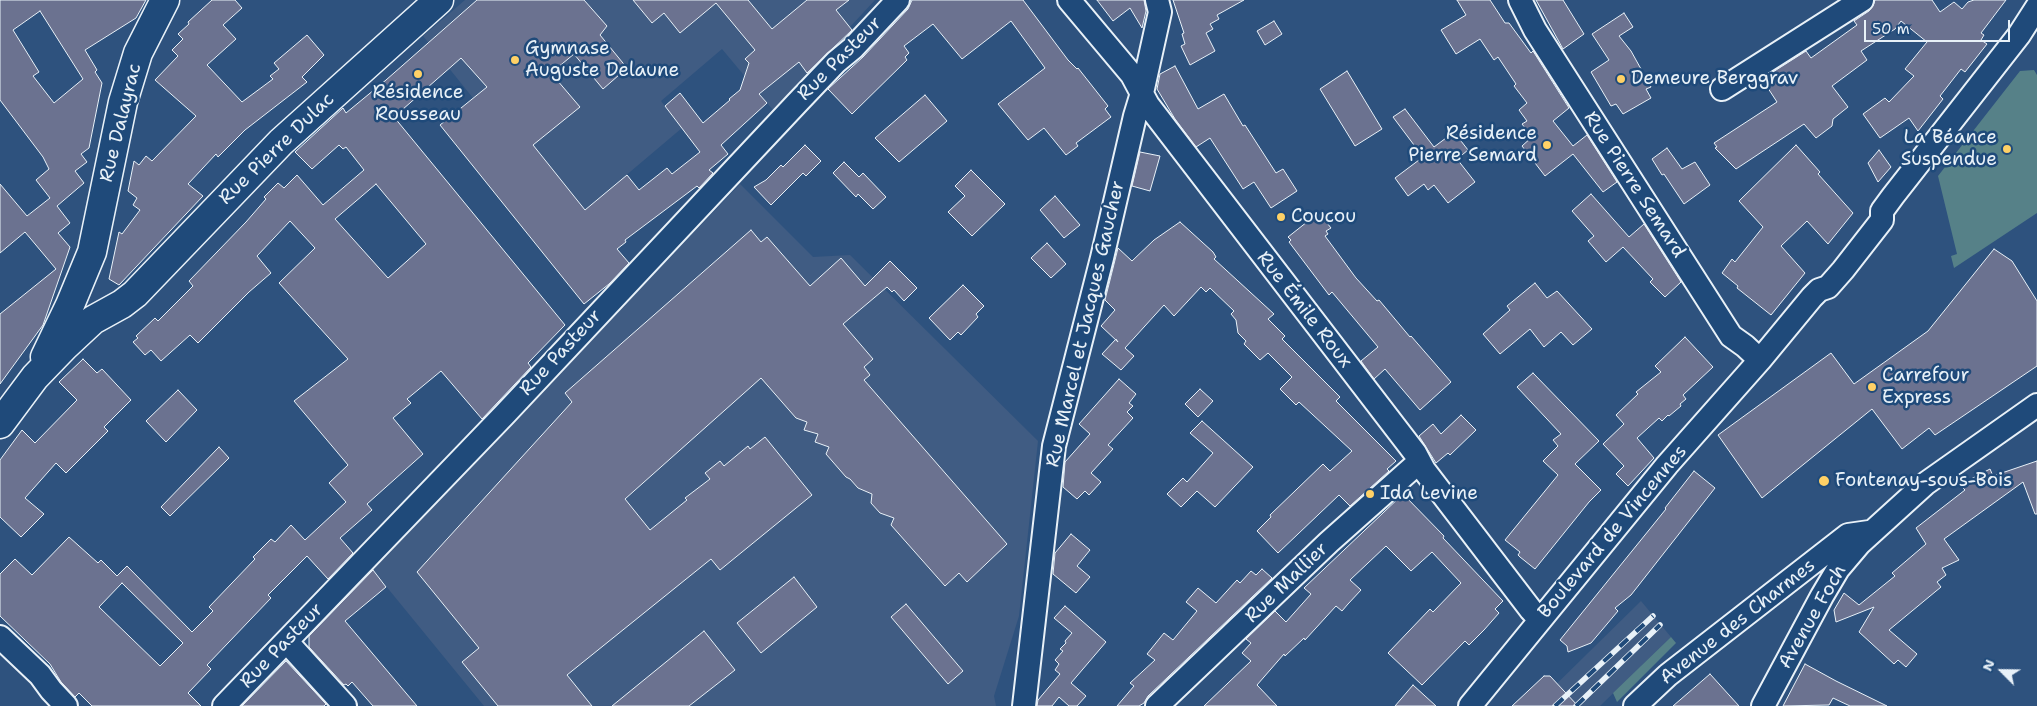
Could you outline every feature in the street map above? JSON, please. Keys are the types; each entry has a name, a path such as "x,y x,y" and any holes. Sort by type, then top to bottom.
{"main road":[{"name":"Rue Dalayrac","path":"35,377 70,305 92,252 123,102 138,53 164,0"},
{"name":"Rue Pierre Dulac","path":"122,304 136,294 281,142 439,0"},
{"name":"Rue Dalayrac","path":"92,252 93,281 99,295 122,304"},
{"name":"Rue Dalayrac","path":"0,424 35,377 93,320 122,304"}],"street":[{"name":"Rue Pasteur","path":"224,706 505,414 836,62 853,48 898,0"},
{"name":"Rue Émile Roux","path":"1068,0 1132,75 1148,105 1415,453 1419,462 1540,620"},
{"name":"Rue Marcel et Jacques Gaucher","path":"1024,706 1054,446 1142,93 1160,12 1157,0"},
{"name":"Rue Pierre Semard","path":"1520,0 1535,30 1731,336 1746,346 1760,360"},
{"path":"1722,89 1862,0"},
{"name":"Boulevard de Vincennes","path":"1470,706 1667,465 1819,290 1828,287 1844,270 1882,220 1882,211 2019,35 2034,9"},
{"name":"Avenue Foch","path":"1763,706 1838,569 1870,531 1925,484 2037,405"},
{"name":"Rue Mallier","path":"1157,706 1329,542 1419,462"},
{"name":"Avenue des Charmes","path":"1635,706 1668,675 1848,535 1870,531"},
{"path":"1799,575 1812,582 1822,596"},
{"path":"0,637 40,675 66,706"},
{"path":"287,642 345,706"}],"shaded area":[{"path":"465,0 875,0 773,110 722,49 661,101 682,128 585,210 487,87 473,98 423,36"},
{"path":"740,184 813,257 850,255 1038,441 1019,616 994,696 996,706 484,706 372,569"},
{"path":"1641,601 1671,637 1600,706 1534,706"}],"green space":[{"path":"2034,70 2037,75 2037,213 1954,268 1951,256 1957,254 1938,176 2020,71"},
{"path":"1671,637 1676,643 1617,702 1613,693"}],"building":[{"path":"0,0 146,0 136,18 85,50 97,70 95,72 102,83 89,148 81,154 87,162 75,171 84,183 57,206 70,223 58,233 70,247 43,325 0,384 0,314 56,269 25,232 0,253 0,184 27,216 50,198 36,180 49,169 43,157 0,100","holes":["40,11 83,79 54,103 33,76 39,72 13,30"]},
{"path":"212,0 235,0 242,8 223,25 236,39 207,65 242,102 273,79 270,76 279,69 274,63 307,35 324,55 302,77 307,82 245,130 218,157 216,154 188,184 203,196 119,285 109,279 119,232 122,234 140,210 133,205 137,198 128,191 134,161 139,165 146,156 152,161 196,116 155,80 178,56 172,50 183,39 178,34"},
{"path":"477,0 584,0 607,26 600,35 627,68 603,89 574,54 551,73 580,107 533,145 585,210 627,175 639,190 667,168 672,174 700,152 665,106 680,93 703,123 740,90 749,63 745,59 755,50 716,3 680,33 664,13 652,23 633,0 748,0 772,29 807,0 849,0 836,10 852,30 807,73 799,62 759,94 767,103 721,145 728,154 709,170 713,173 699,188 697,186 625,240 626,242 617,249 629,263 609,284 584,304 440,125 487,87 461,58 394,117 565,325 528,363 531,367 482,419 441,371 407,399 411,403 393,418 423,454 367,504 372,510 340,538 353,553 328,579 307,556 268,595 271,598 207,665 211,669 188,693 201,706 92,706 79,693 75,697 61,682 50,664 0,616 0,574 15,559 32,575 69,537 98,563 101,560 117,576 127,566 192,632 213,611 209,607 255,559 253,557 271,539 275,542 291,525 305,540 346,502 329,483 348,465 294,401 348,359 279,283 315,248 290,221 257,256 271,273 249,292 198,343 190,335 161,361 151,350 145,355 133,342 138,338 136,336 155,318 158,321 193,286 189,281 246,222 266,199 264,197 278,183 284,188 297,175 323,205 364,170 346,147 343,149 339,145 312,169 295,152 343,108 346,113","holes":["376,184 426,244 388,278 335,219","122,583 183,643 160,666 99,607"]},
{"path":"912,0 1023,0 1068,60 1078,68 1108,106 1105,109 1111,117 1076,143 1078,146 1066,155 1044,128 1028,140 998,104 1045,68 1011,21 962,59 933,24 904,46 909,53 905,57 907,60 852,114 828,89 863,57 908,9"},
{"path":"1097,0 1144,0 1146,11 1142,28 1130,8 1113,21"},
{"path":"1173,0 1244,0 1217,15 1219,19 1210,24 1213,29 1206,33 1215,51 1190,65 1181,46 1185,44 1182,34 1184,33"},
{"path":"1457,0 1490,0 1505,23 1509,23 1531,53 1533,51 1569,108 1553,121 1573,146 1587,135 1617,182 1603,192 1573,154 1545,176 1522,146 1532,137 1522,124 1527,121 1519,110 1527,103 1514,86 1516,84 1498,57 1494,60 1480,39 1456,54 1441,30 1466,15"},
{"path":"1536,0 1563,0 1584,34 1563,49"},
{"path":"1875,0 1932,0 1940,12 1954,2 1962,9 1968,2 1974,0 2006,0 1981,33 1984,35 1981,40 1987,44 1965,72 1961,69 1940,96 1943,99 1918,131 1909,118 1880,138 1863,114 1885,98 1889,102 1914,76 1905,69 1927,42 1901,21 1895,29 1861,51 1867,60 1832,86 1848,107 1833,119 1832,126 1816,138 1804,124 1736,169 1715,148 1717,147 1714,143 1777,102 1762,79 1806,51 1811,58 1857,25 1854,21 1869,11"},
{"name":"Demeure Berggrav","path":"1624,13 1633,27 1619,36 1631,51 1651,87 1646,89 1651,98 1623,114 1616,104 1611,106 1591,72 1609,60 1592,34"},
{"path":"1274,21 1282,34 1265,45 1257,31"},
{"path":"1175,66 1198,109 1224,94 1243,126 1245,125 1276,173 1283,169 1297,191 1271,208 1254,182 1243,189 1210,138 1196,147 1175,119 1157,89 1160,74"},
{"path":"1347,71 1382,129 1355,146 1320,89"},
{"path":"925,95 947,121 899,162 875,138"},
{"path":"1405,109 1434,147 1454,132 1468,150 1457,159 1475,182 1448,203 1434,185 1428,190 1424,184 1408,196 1395,178 1423,157 1393,117"},
{"path":"805,145 821,161 806,176 803,173 771,205 754,187 766,180 781,165 783,167"},
{"path":"1796,145 1820,172 1818,174 1853,213 1828,244 1807,221 1781,246 1805,273 1771,315 1737,288 1738,286 1722,273 1732,259 1735,262 1763,227 1739,201"},
{"path":"1667,148 1682,169 1695,162 1710,185 1684,204 1652,159"},
{"path":"1879,150 1891,167 1878,182 1868,163"},
{"path":"1140,152 1160,156 1150,191 1132,186"},
{"path":"844,162 859,177 863,173 886,197 873,209 858,194 856,197 833,173"},
{"path":"971,170 1005,204 972,236 948,212 965,196 955,186"},
{"path":"1591,194 1629,237 1644,224 1681,282 1665,297 1650,282 1653,279 1623,247 1606,262 1588,241 1594,236 1572,211"},
{"path":"1055,196 1080,225 1064,238 1040,210"},
{"path":"1320,214 1331,228 1326,231 1328,234 1325,236 1356,278 1377,301 1379,300 1451,382 1420,410 1385,369 1374,379 1361,361 1378,347 1332,292 1329,295 1289,242 1291,240 1288,237"},
{"path":"1180,222 1213,252 1216,257 1214,259 1274,314 1268,319 1285,336 1282,339 1340,397 1336,401 1396,461 1387,469 1389,471 1350,506 1339,495 1278,553 1257,531 1271,517 1270,515 1323,464 1330,471 1352,451 1299,402 1296,405 1280,389 1292,377 1268,353 1260,360 1244,344 1246,341 1238,333 1236,320 1231,314 1234,311 1210,288 1206,292 1201,287 1174,316 1164,305 1125,348 1134,356 1121,370 1102,354 1115,340 1101,326 1115,310 1105,300 1118,248 1132,261 1154,240"},
{"path":"751,230 761,242 767,237 810,286 841,258 865,286 890,261 917,288 904,301 894,290 892,292 887,287 843,324 873,359 864,367 870,375 864,380 1007,544 967,582 959,573 945,586 891,525 894,518 880,513 871,503 872,494 858,488 846,477 826,454 829,447 815,442 818,434 804,430 807,422 796,418 761,378 625,499 650,530 687,500 685,498 710,479 705,473 720,461 724,466 748,446 750,449 765,437 812,495 720,570 711,559 567,675 592,706 498,706 462,662 479,648 417,572 572,402 565,393"},
{"path":"1047,243 1066,264 1051,278 1031,258"},
{"path":"1994,249 2012,261 2037,301 2037,366 1935,435 1929,428 1902,449 1872,409 1762,498 1718,435 1831,353 1854,384 1928,331"},
{"path":"1535,283 1547,298 1557,291 1592,329 1573,345 1561,332 1544,347 1530,329 1500,354 1483,334 1510,310 1507,306"},
{"path":"963,285 984,306 976,314 978,317 961,335 958,332 950,340 929,318"},
{"path":"1685,337 1713,367 1683,395 1686,399 1680,404 1681,406 1662,421 1659,418 1637,438 1654,458 1628,486 1616,474 1624,466 1603,444 1624,424 1616,415 1638,394 1636,392 1661,372 1655,366"},
{"path":"83,359 97,373 102,369 131,400 104,427 108,431 66,473 56,463 25,498 44,514 21,537 0,517 0,460 22,430 35,443 77,400 59,382"},
{"path":"1533,373 1599,441 1575,464 1601,490 1589,502 1535,569 1518,555 1520,552 1505,540 1558,475 1543,461 1558,446 1553,440 1561,434 1517,387"},
{"path":"1119,379 1136,394 1129,403 1133,406 1127,412 1133,418 1108,445 1113,449 1091,473 1101,482 1089,495 1085,491 1077,499 1063,487 1065,462 1090,434 1079,424"},
{"path":"1200,389 1213,401 1198,417 1185,404"},
{"path":"178,390 197,410 166,442 146,421"},
{"path":"1461,415 1476,430 1450,455 1448,453 1436,463 1419,436 1433,424 1441,434"},
{"path":"1202,421 1253,467 1215,507 1197,491 1181,507 1167,494 1183,478 1187,482 1213,453 1190,433"},
{"path":"219,447 229,458 170,516 161,507"},
{"path":"2037,461 2037,514 2035,514 2023,482 1944,539 1959,560 1942,568 1946,575 1937,582 1941,587 1889,630 1917,654 1906,667 1898,660 1894,664 1859,632 1874,607 1836,622 1834,610 1844,593 1859,605 1895,576 1892,573 1926,544 1916,528 1965,490 1962,487 1971,479 1990,469 1993,476"},
{"path":"1694,471 1715,488 1631,595 1615,608 1618,611 1591,643 1568,652 1567,646 1560,640 1666,509"},
{"path":"1403,494 1503,601 1495,609 1499,613 1484,630 1469,645 1465,641 1422,685 1388,653 1430,609 1433,612 1461,583 1432,552 1411,571 1386,546 1350,580 1361,590 1342,611 1336,606 1305,640 1304,638 1285,656 1284,654 1257,685 1277,706 1204,706 1251,661 1242,653 1251,643 1246,639 1275,611 1286,622 1311,594 1304,588"},
{"path":"1071,534 1090,550 1077,566 1090,577 1076,593 1053,574 1055,553"},
{"path":"1262,569 1272,578 1148,696 1144,703 1139,706 1117,706 1134,686 1130,683 1155,660 1147,654 1164,633 1173,640 1197,611 1186,602 1198,588 1216,603 1237,580 1240,583 1251,571 1256,575"},
{"path":"373,570 386,587 345,621 417,706 373,706 352,682 348,686 344,685 309,647 309,636"},
{"path":"794,577 817,607 761,653 737,623"},
{"path":"906,604 963,671 948,684 891,617"},
{"path":"1065,606 1106,642 1071,683 1086,696 1077,706 1069,706 1059,697 1052,706 1037,706 1038,700 1060,674 1055,670 1059,664 1055,660 1063,651 1060,649 1072,633 1054,618"},
{"path":"704,631 735,670 689,706 612,706"},
{"path":"286,661 326,704 324,706 242,706"},
{"path":"1805,664 1887,706 1850,706 1833,698 1829,705 1783,706"},
{"path":"1710,674 1739,706 1673,706"},
{"path":"1544,676 1550,676 1578,706 1512,706"},
{"path":"1413,685 1436,706 1395,706"}],"railway":[{"path":"1555,706 1653,616"},
{"path":"1576,706 1660,625"}],"place":[{"name":"Gymnase Auguste Delaune","path":"515,60"},
{"name":"Résidence Rousseau","path":"418,74"},
{"name":"Demeure Berggrav","path":"1621,79"},
{"name":"Résidence Pierre Semard","path":"1547,145"},
{"name":"La Béance Suspendue","path":"2007,149"},
{"name":"Coucou","path":"1281,217"},
{"name":"Carrefour Express","path":"1872,387"},
{"name":"Fontenay-sous-Bois","path":"1824,481"},
{"name":"Ida Levine","path":"1370,494"}]}
